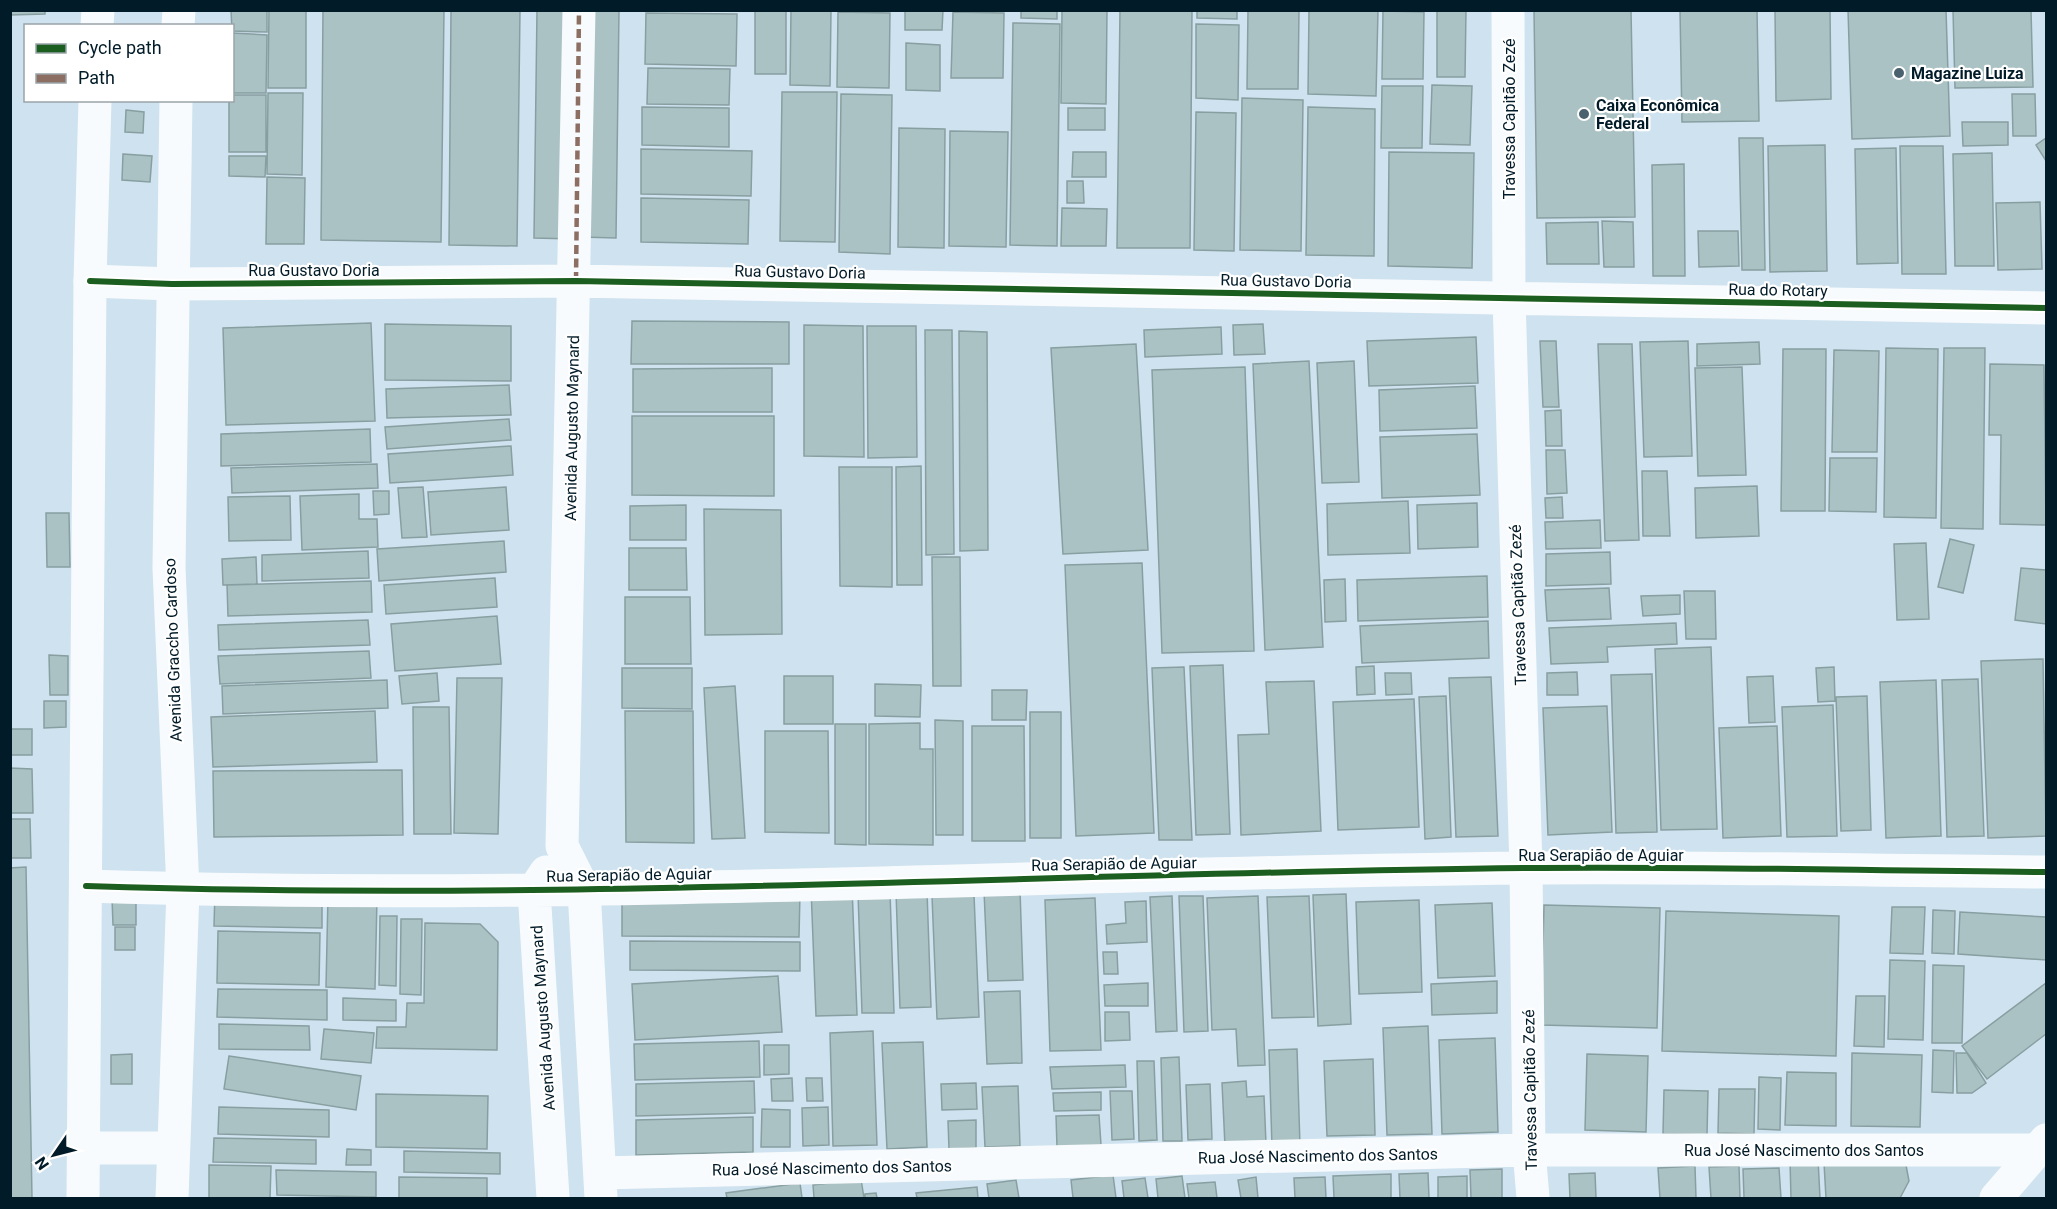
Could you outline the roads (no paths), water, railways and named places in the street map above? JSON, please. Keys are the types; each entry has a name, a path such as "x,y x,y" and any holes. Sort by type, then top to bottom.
{"street":[{"name":"Avenida Augusto Maynard","path":"579,10 576,281 562,846 584,890 601,1186"},
{"name":"Travessa Capitão Zezé","path":"1508,10 1509,298 1526,868 1529,1150 1533,1198"},
{"path":"83,1198 90,282 95,102"},
{"name":"Avenida Graccho Cardoso","path":"172,1198 171,1148 183,890 169,568 171,284 176,102"},
{"name":"Rua Gustavo Doria","path":"90,282 171,284 576,281 1509,298"},
{"name":"Rua do Rotary","path":"1509,298 2046,308"},
{"path":"534,890 562,846"},
{"name":"Rua Serapião de Aguiar","path":"86,886 183,890 584,890 1526,868 2046,872"},
{"name":"Avenida Augusto Maynard","path":"534,890 554,1198"},
{"path":"1996,1198 2041,1145"},
{"name":"Rua José Nascimento dos Santos","path":"601,1186 1529,1150 2041,1145"},
{"path":"82,1148 171,1148"}],"place":[{"name":"Magazine Luiza","path":"1899,73"},
{"name":"Caixa Econômica Federal","path":"1584,114"}]}
